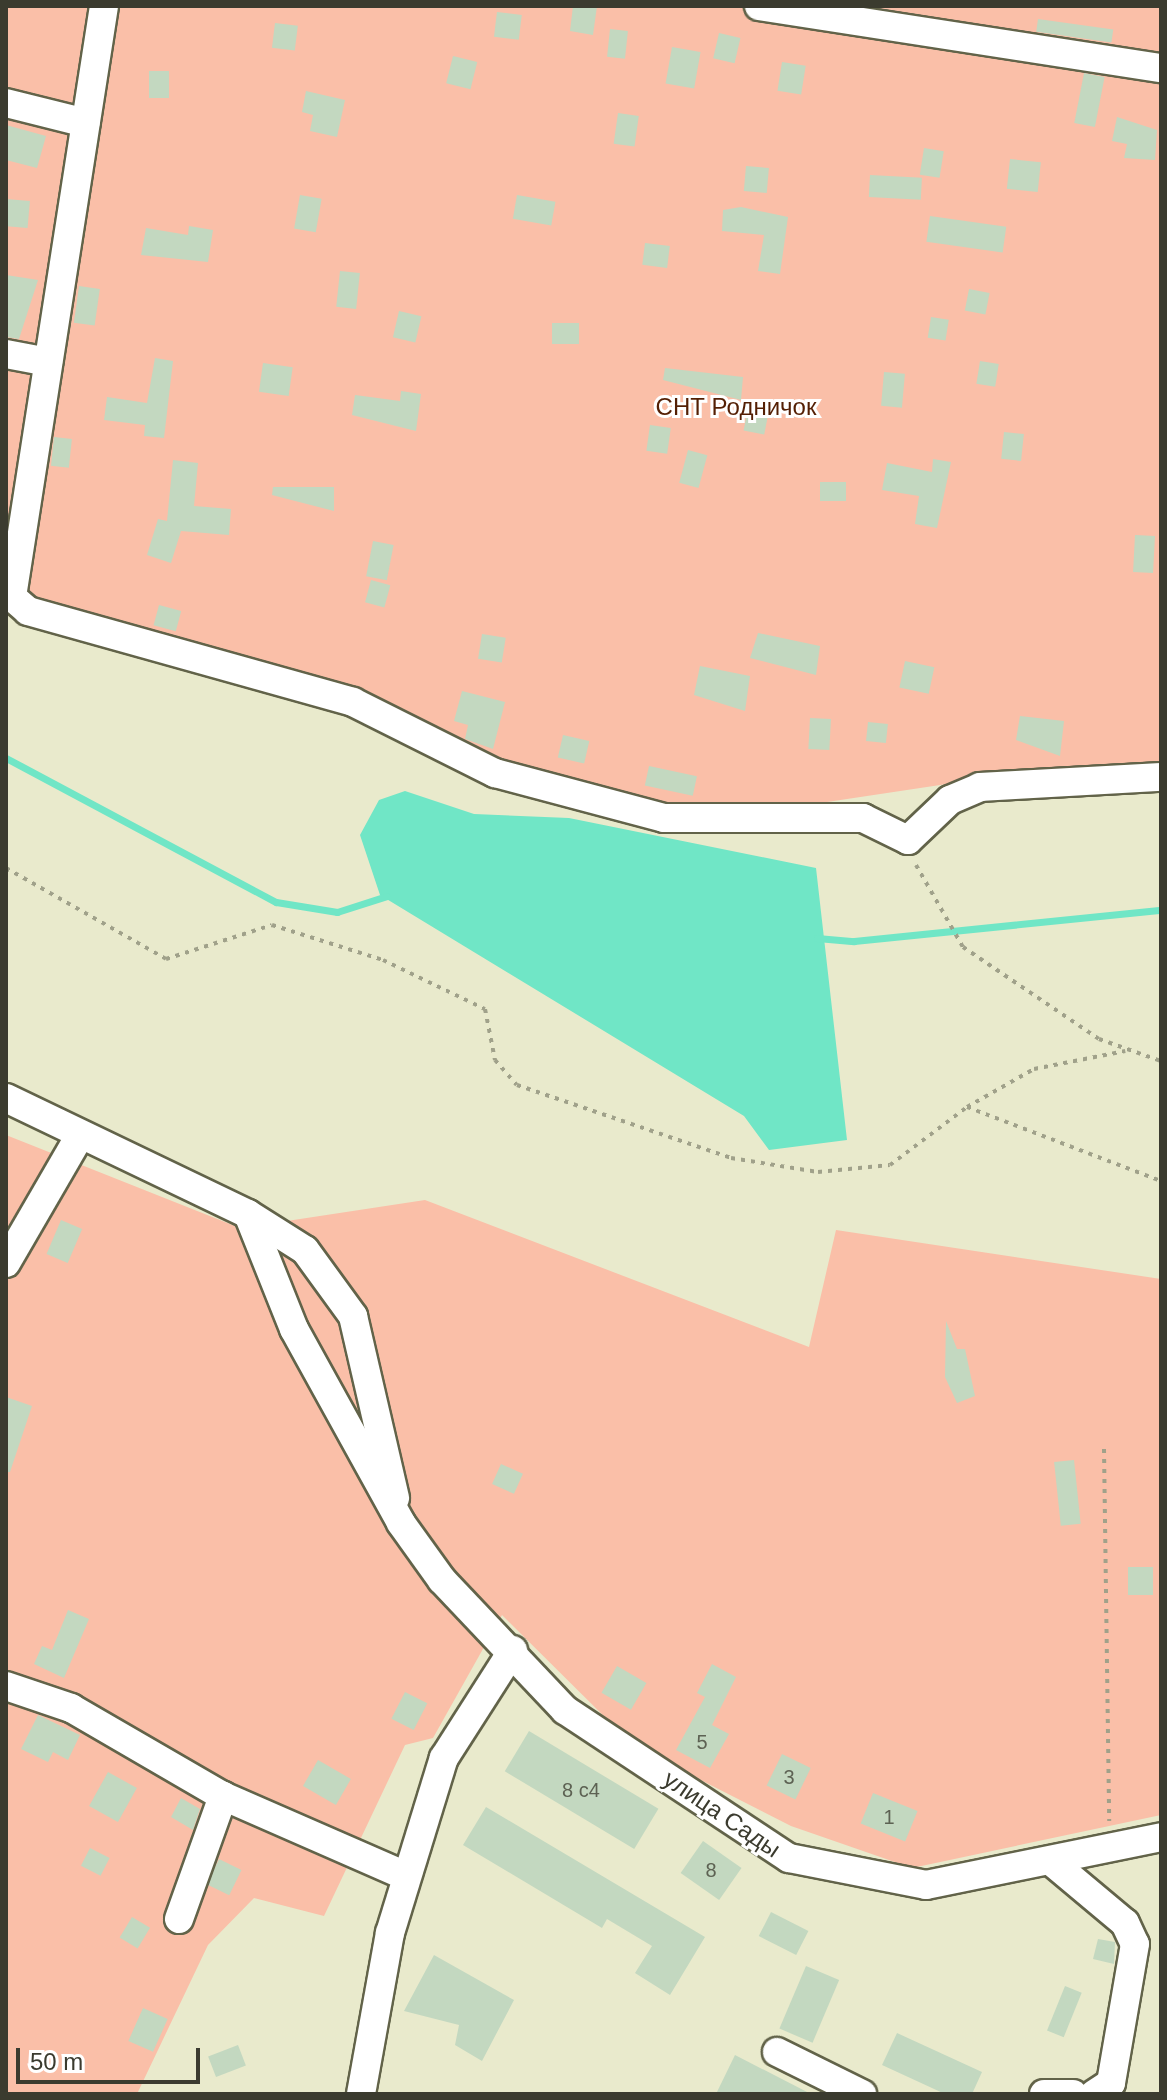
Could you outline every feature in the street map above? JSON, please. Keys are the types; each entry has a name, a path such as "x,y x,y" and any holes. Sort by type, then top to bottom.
{"street":[{"path":"104,6 12,597 28,611 353,702 495,773 649,814 863,818 908,840 950,800 980,787 1161,777"},
{"path":"759,6 1161,68"},
{"path":"6,103 86,123"},
{"path":"6,354 48,362"},
{"path":"6,1098 78,1139 248,1214 305,1250 353,1316 401,1523"},
{"path":"6,1263 78,1139"},
{"name":"улица Сады","path":"248,1214 294,1329 401,1523 442,1580 513,1650 565,1710 789,1858 926,1885 1052,1862 1161,1837"},
{"path":"361,2094 406,1876 444,1758 513,1650"},
{"path":"6,1686 71,1708 223,1796 406,1876"},
{"path":"179,1919 223,1796"},
{"path":"1052,1862 1125,1923 1135,1944 1111,2083 1094,2094"},
{"path":"777,2052 862,2094"},
{"path":"1044,2094 1073,2094"}],"path":[{"path":"908,840 920,879 963,947 1126,1050 1161,1061"},
{"path":"6,868 166,959 272,925 383,960 485,1009 495,1060 517,1085 731,1158 818,1172 890,1165 967,1107 1034,1069 1126,1050"},
{"path":"967,1107 1161,1181"},
{"path":"1104,1449 1110,1848"}],"green space":[{"name":"СНТ Родничок","path":"6,6 1161,6 1161,769 980,779 774,810 646,806 6,599"},
{"path":"6,1135 240,1228 425,1200 809,1347 836,1230 1161,1279 1161,1815 912,1868 791,1826 634,1746 502,1615 433,1738 405,1745 324,1916 254,1898 208,1945 137,2094 6,2094"}],"water":[{"path":"405,791 474,814 569,818 816,868 847,1140 769,1150 744,1116 380,895 360,835 379,800"}],"building":[{"path":"573,6 597,6 593,35 570,31"},
{"path":"497,12 522,15 519,40 494,37"},
{"path":"1038,19 1113,30 1111,42 1036,32"},
{"path":"275,23 298,26 295,51 272,48"},
{"path":"610,29 628,31 625,59 607,57"},
{"path":"719,33 740,38 735,63 713,58"},
{"path":"672,47 701,52 694,88 666,83"},
{"path":"453,56 477,62 470,89 446,83"},
{"path":"782,62 806,66 801,94 777,91"},
{"path":"149,71 169,71 169,98 149,98"},
{"path":"1084,73 1105,77 1095,127 1074,123"},
{"path":"306,91 345,100 337,137 310,131 313,115 302,112"},
{"path":"618,113 639,116 634,147 614,144"},
{"path":"1117,117 1157,130 1155,160 1124,158 1127,144 1112,141"},
{"path":"6,125 46,136 37,168 6,160"},
{"path":"924,148 944,151 940,178 920,175"},
{"path":"1010,159 1041,162 1038,192 1007,189"},
{"path":"746,166 769,168 767,193 744,191"},
{"path":"870,175 922,178 921,200 869,197"},
{"path":"300,195 322,199 316,232 294,228"},
{"path":"517,195 555,202 551,225 513,219"},
{"path":"6,199 30,201 28,228 6,226"},
{"path":"741,207 788,217 780,274 758,271 764,235 722,231 723,210"},
{"path":"930,216 1006,227 1003,252 926,242"},
{"path":"189,226 213,230 208,262 141,255 146,228 188,235"},
{"path":"645,243 670,246 667,268 642,265"},
{"path":"340,271 360,273 356,309 336,307"},
{"path":"6,275 38,280 19,339 6,337"},
{"path":"79,286 100,289 95,326 74,323"},
{"path":"969,289 990,293 985,315 965,311"},
{"path":"399,311 421,316 415,342 393,337"},
{"path":"931,317 949,320 945,341 928,338"},
{"path":"552,323 579,323 579,344 552,344"},
{"path":"155,358 173,361 164,438 144,436 145,425 104,420 107,397 147,403"},
{"path":"980,361 999,364 995,387 976,384"},
{"path":"263,363 293,367 289,396 259,392"},
{"path":"665,368 743,377 741,400 663,380"},
{"path":"884,372 905,374 902,408 881,406"},
{"path":"401,391 421,394 416,431 352,415 355,395 400,401"},
{"path":"748,408 769,412 764,435 744,431"},
{"path":"650,425 671,428 667,454 646,451"},
{"path":"1004,432 1024,434 1021,461 1001,459"},
{"path":"54,437 72,439 69,468 51,466"},
{"path":"688,450 707,455 699,488 679,483"},
{"path":"933,459 951,462 937,528 915,524 919,496 882,490 887,463 932,472"},
{"path":"173,460 198,463 194,506 231,509 229,535 181,531 171,563 147,555 158,519 167,521"},
{"path":"820,482 846,482 846,501 820,501"},
{"path":"273,487 334,487 334,511 272,495"},
{"path":"1135,535 1155,536 1153,573 1133,572"},
{"path":"373,541 394,545 387,580 366,576"},
{"path":"371,580 390,585 384,607 365,602"},
{"path":"159,605 181,611 176,631 154,625"},
{"path":"758,633 820,646 816,675 750,658"},
{"path":"482,634 506,638 502,662 478,659"},
{"path":"905,661 934,667 929,694 899,687"},
{"path":"700,666 750,676 745,711 694,695"},
{"path":"462,691 505,702 493,749 465,739 468,725 454,721"},
{"path":"1020,716 1064,721 1060,756 1016,740"},
{"path":"810,718 831,719 829,750 808,749"},
{"path":"868,722 888,724 886,743 866,741"},
{"path":"563,735 589,741 584,763 558,757"},
{"path":"649,766 697,776 693,796 645,786"},
{"path":"61,1220 82,1229 68,1263 47,1254"},
{"path":"946,1321 957,1349 965,1349 975,1396 957,1403 945,1377"},
{"path":"6,1397 32,1406 10,1472 6,1472"},
{"path":"1074,1460 1081,1524 1061,1526 1054,1462"},
{"path":"501,1464 523,1474 514,1494 492,1484"},
{"path":"1128,1567 1153,1567 1153,1595 1128,1595"},
{"path":"68,1610 89,1619 64,1678 34,1664 42,1646 52,1650"},
{"path":"712,1664 736,1677 712,1725 729,1734 710,1768 676,1750 705,1697 697,1693"},
{"path":"617,1666 646,1683 631,1710 602,1693"},
{"path":"405,1692 427,1703 414,1730 391,1719"},
{"path":"38,1715 80,1735 68,1760 53,1752 48,1762 21,1749"},
{"path":"529,1731 658,1809 634,1849 505,1771"},
{"path":"782,1754 811,1768 795,1799 767,1785"},
{"path":"318,1760 351,1779 336,1805 303,1786"},
{"path":"108,1772 137,1788 118,1822 89,1806"},
{"path":"873,1793 918,1811 905,1842 861,1824"},
{"path":"181,1798 200,1809 193,1830 171,1817"},
{"path":"486,1807 705,1937 670,1995 635,1973 652,1946 607,1919 602,1928 463,1845"},
{"path":"703,1841 742,1868 719,1900 681,1873"},
{"path":"90,1848 110,1858 101,1876 81,1866"},
{"path":"219,1859 241,1870 229,1895 207,1884"},
{"path":"771,1912 808,1931 796,1955 759,1936"},
{"path":"132,1917 150,1928 138,1948 120,1938"},
{"path":"1098,1939 1115,1942 1114,1964 1093,1959"},
{"path":"434,1955 514,2000 482,2061 455,2045 459,2025 404,2011"},
{"path":"806,1966 839,1980 813,2043 779,2029"},
{"path":"1065,1986 1082,1993 1064,2037 1047,2031"},
{"path":"143,2008 168,2019 153,2052 128,2041"},
{"path":"897,2033 982,2072 972,2094 945,2094 882,2065"},
{"path":"238,2045 246,2066 216,2077 208,2056"},
{"path":"735,2055 811,2094 716,2094"}],"waterway":[{"path":"6,758 276,902 337,912 387,896"},
{"path":"817,938 854,941 1161,910"}]}
